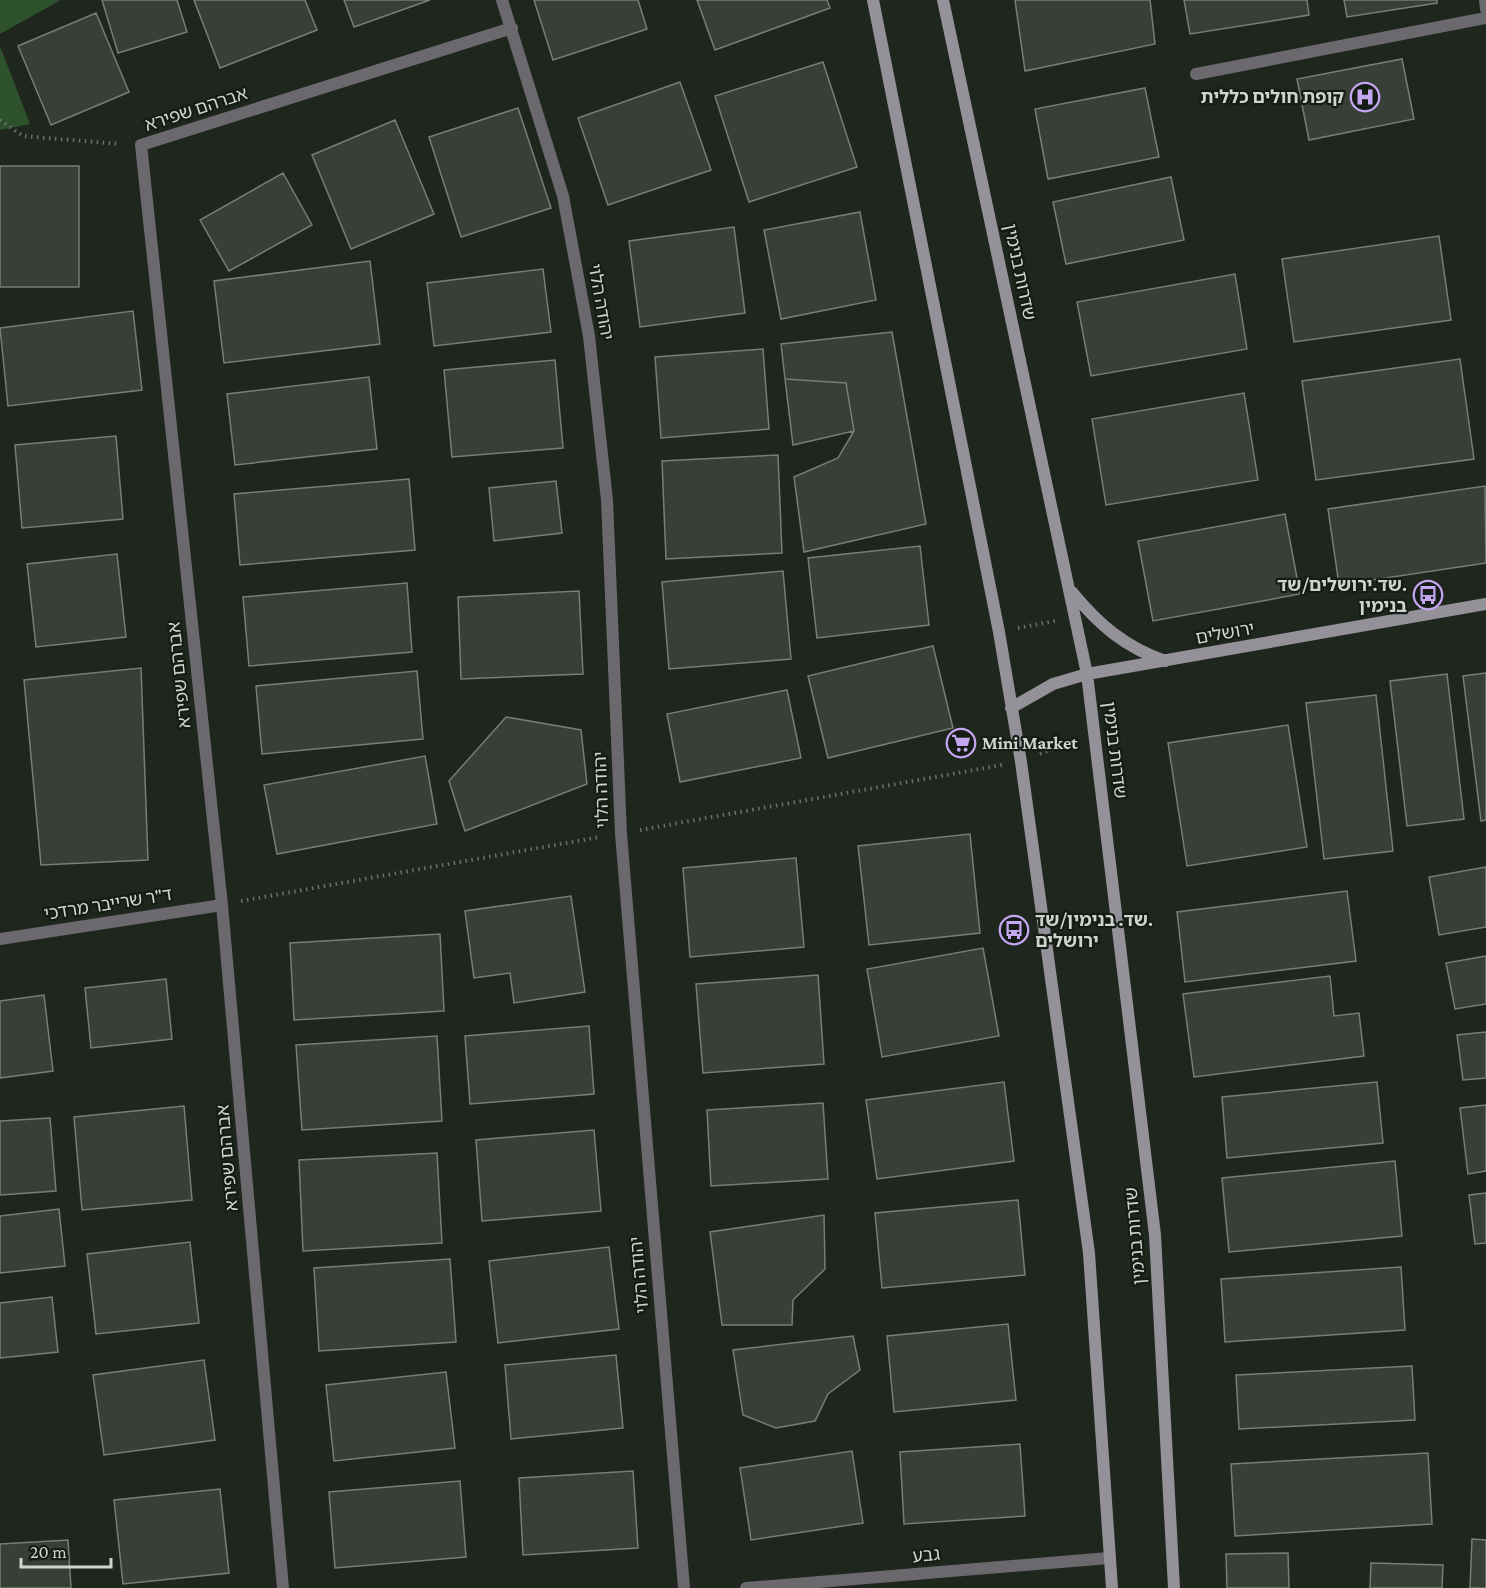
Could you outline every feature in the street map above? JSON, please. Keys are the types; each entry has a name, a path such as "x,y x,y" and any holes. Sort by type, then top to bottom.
{"main road":[{"path":"873,0 999,632 1021,762 1089,1253 1112,1588"},
{"name":"שדרות בנימין","path":"943,0 1071,590 1087,674 1155,1235 1174,1588"},
{"path":"1071,590 1105,629 1143,653 1166,661"},
{"name":"ירושלים","path":"1011,708 1053,684 1087,674 1486,604"}],"street":[{"name":"יהודה הלוי","path":"502,0 563,196 591,348 607,500 621,834 684,1588"},
{"path":"1485,0 1486,9"},
{"path":"1196,74 1486,18"},
{"name":"אברהם שפירא","path":"283,1588 222,905 141,145 512,28"},
{"name":"ד\"ר שרייבר מרדכי","path":"0,939 222,905"},
{"name":"גבע","path":"746,1588 1109,1558"}],"path":[{"path":"0,120 23,136 141,145"},
{"path":"999,632 1076,616"},
{"path":"1021,762 1095,732"}],"green space":[{"path":"0,0 59,0 59,1 0,34"},
{"path":"0,46 30,124 0,130"}],"building":[{"path":"102,0 177,0 187,32 118,53"},
{"path":"194,0 305,0 317,30 220,68"},
{"path":"344,0 430,0 354,27"},
{"path":"534,0 638,0 647,29 553,60"},
{"path":"697,0 827,0 830,8 715,50"},
{"path":"1015,0 1150,0 1155,44 1025,71"},
{"path":"1184,0 1307,0 1309,15 1190,34"},
{"path":"1344,0 1437,0 1437,3 1347,17"},
{"path":"96,13 129,92 51,125 18,46"},
{"path":"1402,59 1414,119 1309,140 1297,79"},
{"path":"823,62 857,167 749,202 715,96"},
{"path":"680,82 711,170 608,205 578,118"},
{"path":"1145,88 1159,157 1048,179 1035,109"},
{"path":"518,108 551,208 461,237 429,137"},
{"path":"395,120 434,214 351,249 312,155"},
{"path":"0,166 79,166 79,287 0,287"},
{"path":"283,173 312,225 229,271 200,220"},
{"path":"1171,177 1184,240 1066,264 1053,202"},
{"path":"860,212 876,300 781,319 764,230"},
{"path":"734,227 745,313 640,327 629,241"},
{"path":"1439,236 1451,320 1294,342 1282,259"},
{"path":"370,261 380,344 224,363 214,281"},
{"path":"543,269 551,332 434,346 427,283"},
{"path":"1235,274 1247,349 1091,376 1077,302"},
{"path":"133,311 142,390 8,406 0,328"},
{"path":"892,332 926,524 804,552 794,477 838,458 854,431 846,383 785,379 781,344"},
{"path":"763,349 769,429 661,438 655,357"},
{"path":"1460,359 1474,459 1316,480 1302,381"},
{"path":"555,360 563,448 452,457 444,370"},
{"path":"369,377 377,449 235,465 227,394"},
{"path":"785,379 846,383 854,431 793,445"},
{"path":"1244,393 1258,480 1106,505 1092,419"},
{"path":"116,436 123,519 22,528 15,445"},
{"path":"778,455 782,553 666,559 662,461"},
{"path":"409,479 415,550 240,565 234,494"},
{"path":"556,481 562,533 494,541 489,488"},
{"path":"1485,486 1486,563 1339,585 1328,509"},
{"path":"1285,514 1300,594 1153,621 1138,541"},
{"path":"920,546 929,625 817,638 808,558"},
{"path":"117,554 126,637 36,647 27,564"},
{"path":"783,571 791,659 669,669 662,582"},
{"path":"407,583 412,652 249,666 243,597"},
{"path":"579,591 583,674 461,679 458,597"},
{"path":"933,646 953,728 828,758 808,676"},
{"path":"141,668 148,860 41,865 24,680"},
{"path":"417,671 423,739 262,754 256,686"},
{"path":"1486,673 1486,820 1481,821 1463,676"},
{"path":"1447,674 1464,819 1407,826 1390,681"},
{"path":"787,690 801,758 680,782 667,714"},
{"path":"1376,695 1393,851 1324,859 1306,703"},
{"path":"506,717 581,730 587,784 465,831 449,781"},
{"path":"1288,725 1307,847 1187,866 1168,743"},
{"path":"425,756 437,824 277,854 264,785"},
{"path":"970,834 980,933 869,945 858,846"},
{"path":"796,858 804,947 690,957 683,868"},
{"path":"1486,867 1486,927 1439,935 1429,877"},
{"path":"1347,891 1356,961 1185,982 1177,912"},
{"path":"571,896 585,992 514,1003 510,973 474,978 465,911"},
{"path":"440,934 444,1011 294,1020 290,943"},
{"path":"983,948 999,1036 882,1057 867,969"},
{"path":"1486,956 1486,1004 1455,1009 1446,963"},
{"path":"818,975 824,1064 703,1073 696,984"},
{"path":"1330,976 1334,1016 1359,1013 1364,1056 1194,1077 1183,994"},
{"path":"166,979 172,1039 91,1048 85,988"},
{"path":"44,995 53,1071 0,1078 0,1001"},
{"path":"589,1026 594,1094 470,1104 465,1036"},
{"path":"1486,1032 1486,1078 1463,1080 1457,1035"},
{"path":"437,1036 442,1121 302,1130 296,1045"},
{"path":"1004,1082 1014,1161 877,1179 866,1100"},
{"path":"1377,1082 1383,1143 1227,1158 1222,1097"},
{"path":"823,1103 828,1179 711,1186 707,1110"},
{"path":"1486,1105 1486,1171 1468,1174 1460,1108"},
{"path":"184,1106 192,1200 82,1210 74,1117"},
{"path":"50,1118 56,1191 0,1195 0,1121"},
{"path":"594,1130 601,1211 482,1221 476,1140"},
{"path":"437,1153 442,1243 303,1251 299,1160"},
{"path":"1395,1161 1402,1236 1229,1252 1222,1178"},
{"path":"1486,1193 1486,1243 1475,1244 1469,1195"},
{"path":"1018,1200 1025,1275 882,1288 875,1213"},
{"path":"59,1209 65,1266 0,1273 0,1216"},
{"path":"824,1215 825,1269 793,1300 792,1325 722,1325 710,1232"},
{"path":"190,1242 199,1323 96,1334 87,1254"},
{"path":"609,1247 619,1329 498,1343 489,1261"},
{"path":"450,1259 456,1342 319,1351 314,1268"},
{"path":"1401,1267 1405,1330 1225,1342 1221,1279"},
{"path":"52,1297 58,1352 0,1358 0,1303"},
{"path":"1008,1324 1016,1400 894,1412 887,1336"},
{"path":"853,1336 860,1370 828,1394 815,1421 776,1428 743,1415 733,1350"},
{"path":"616,1355 623,1428 511,1439 505,1365"},
{"path":"204,1360 215,1440 104,1455 93,1375"},
{"path":"1412,1366 1415,1420 1239,1429 1236,1375"},
{"path":"446,1372 455,1448 334,1461 326,1385"},
{"path":"1020,1444 1025,1516 904,1524 900,1452"},
{"path":"852,1451 863,1523 751,1540 740,1468"},
{"path":"1428,1453 1432,1524 1235,1536 1231,1464"},
{"path":"633,1471 638,1548 523,1555 519,1478"},
{"path":"460,1481 466,1557 335,1568 329,1492"},
{"path":"220,1489 229,1573 123,1584 114,1500"},
{"path":"1472,1539 1486,1540 1486,1588 1470,1588"},
{"path":"68,1540 71,1588 0,1588 0,1544"},
{"path":"1288,1553 1289,1588 1227,1588 1226,1554"},
{"path":"1371,1563 1443,1565 1442,1588 1370,1588"}],"place":[{"name":"קופת חולים כללית","path":"1365,97"},
{"name":"שד.ירושלים/שד. בנימין","path":"1428,595"},
{"name":"Mini Market","path":"961,743"},
{"name":"שד. בנימין/שד. ירושלים","path":"1014,930"}]}
